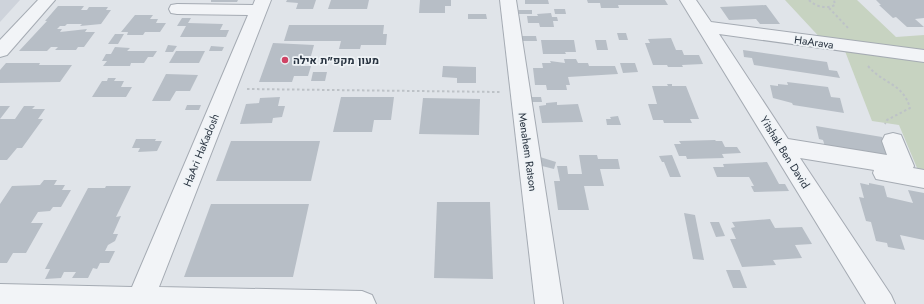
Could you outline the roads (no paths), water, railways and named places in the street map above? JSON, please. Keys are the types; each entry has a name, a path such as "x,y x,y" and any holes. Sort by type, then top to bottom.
{"street":[{"path":"0,51 46,0"},
{"name":"Menahem Ratson","path":"508,0 549,304"},
{"name":"Yitshak Ben David","path":"688,0 881,304"},
{"path":"177,9 261,5"},
{"name":"HaAri HaKadosh","path":"140,300 261,5"},
{"name":"HaArava","path":"705,27 924,56"},
{"path":"784,152 903,166 890,136"},
{"path":"784,152 924,180"},
{"path":"0,296 103,301 140,300 362,304"}],"place":[{"name":"מעון מקפ\"ת אילה","path":"285,60"}]}
